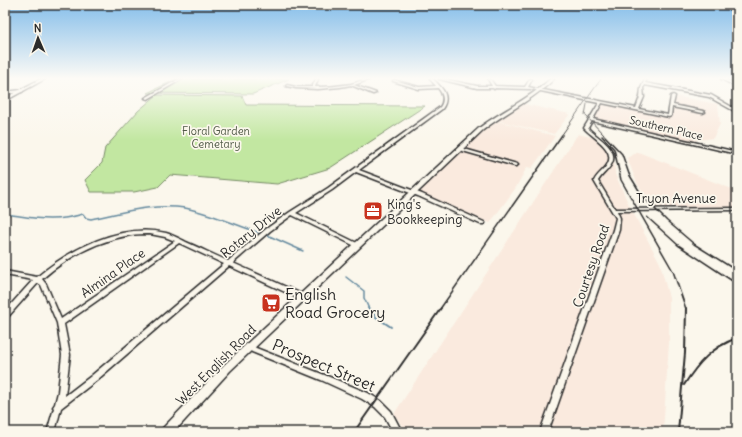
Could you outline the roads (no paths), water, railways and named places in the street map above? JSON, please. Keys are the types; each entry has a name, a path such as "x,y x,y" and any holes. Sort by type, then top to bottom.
{"main road":[{"name":"West English Road","path":"167,432 227,368 460,149 490,122 526,99"}],"street":[{"name":"Rotary Drive","path":"57,407 94,378 268,230 292,213 330,190 356,171 441,108 444,105 445,99"},
{"path":"585,99 669,116 672,99"},
{"path":"637,109 641,99"},
{"path":"716,99 737,111"},
{"path":"591,120 601,102"},
{"path":"671,106 703,112"},
{"path":"737,119 737,127"},
{"name":"Southern Place","path":"591,120 737,153"},
{"name":"Courtesy Road","path":"544,432 616,230 618,218 596,181 611,161 611,155 607,147 586,128 591,120"},
{"path":"460,149 516,165"},
{"path":"356,171 414,193 482,223"},
{"name":"Tryon Avenue","path":"614,210 737,209"},
{"path":"292,213 358,245"},
{"path":"5,316 38,279 77,253 119,235 149,232 166,235 302,297"},
{"name":"Almina Place","path":"60,323 179,241"},
{"path":"5,272 38,279 42,284 60,323 66,355 62,392 51,432"},
{"name":"Prospect Street","path":"250,347 365,396 378,404 388,414 398,432"}],"waterway":[{"path":"5,214 44,219 72,217 83,214 86,218 91,219 137,209 173,207 185,208 204,213 260,233"},
{"path":"267,235 303,251"},
{"path":"346,277 364,291 364,298 369,309"},
{"path":"368,308 376,317 391,327"}],"railway":[{"path":"561,136 587,99"},
{"path":"587,104 585,115 605,136"},
{"path":"440,309 562,135"},
{"path":"604,135 622,154 629,174 643,197 667,221 694,244 737,271"},
{"path":"602,136 614,149 621,180 673,271 686,309"},
{"path":"647,217 678,245 737,284"},
{"path":"354,432 441,308"},
{"path":"678,432 685,353 686,309"},
{"path":"684,385 706,357 720,346 737,338"}],"place":[{"name":"King's Bookkeeping","path":"373,211"},
{"name":"English Road Grocery","path":"271,303"}],"park label":[{"name":"Floral Garden Cemetary","path":"216,137"}]}
